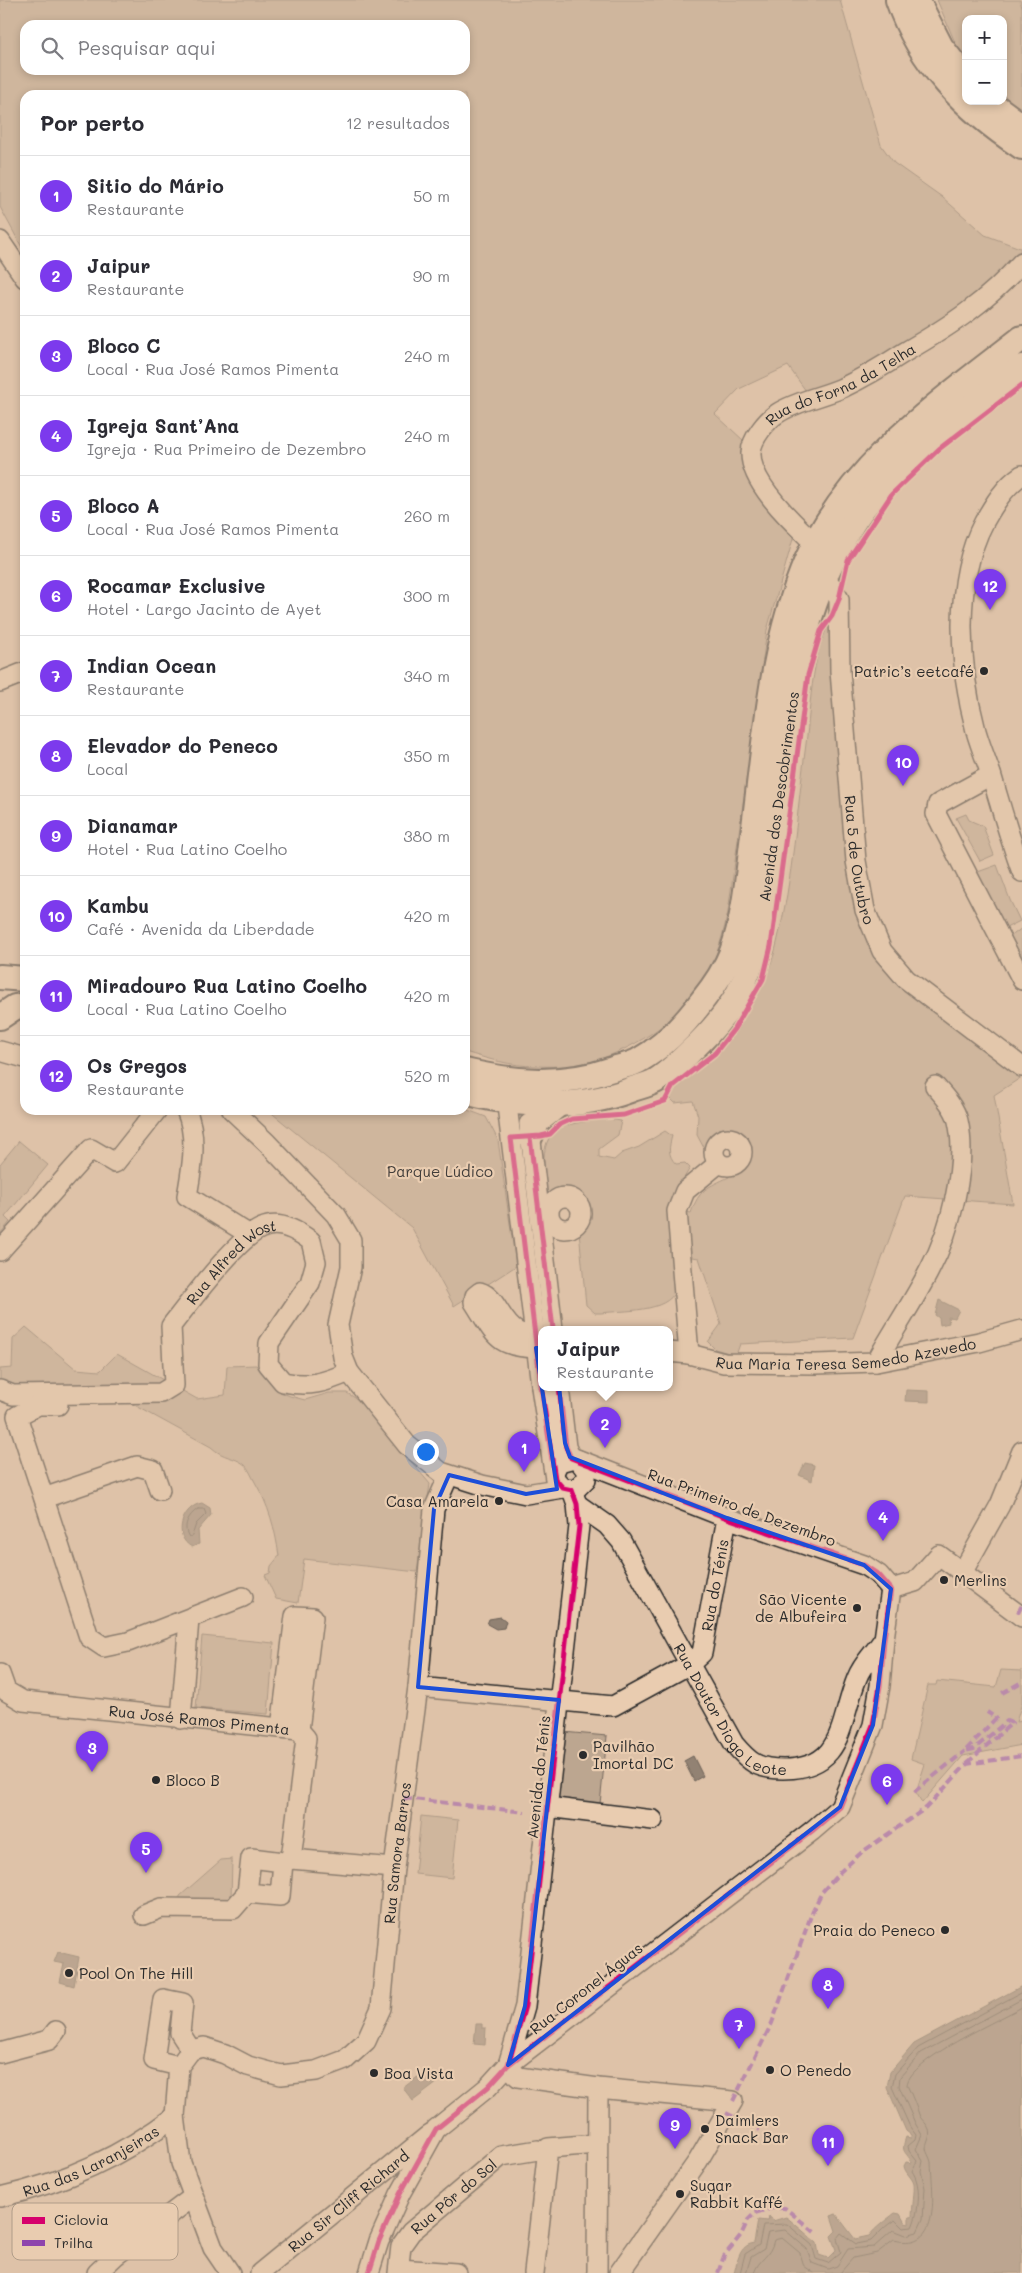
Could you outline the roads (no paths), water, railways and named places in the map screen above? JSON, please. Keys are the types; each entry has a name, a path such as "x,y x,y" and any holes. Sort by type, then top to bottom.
{"main road":[{"path":"898,0 913,35 944,81 976,115 1022,147"},
{"path":"917,0 941,47 962,74"},
{"path":"993,105 1022,126"},
{"name":"Avenida dos Descobrimentos","path":"470,1092 516,1091 591,1077 638,1061 684,1025 718,979 732,952 739,922 776,659 797,587 808,558 840,505 859,478 922,416 1022,338"},
{"name":"Avenida dos Descobrimentos","path":"470,1073 558,1105 604,1100 654,1081 677,1064 719,1024 739,995 754,961 798,658 809,620 826,574 855,520 881,487 932,436 1022,367"},
{"path":"0,977 20,979"},
{"path":"0,1017 15,1007 20,1006"},
{"path":"530,1137 538,1121 558,1105"}],"street":[{"path":"0,241 20,271"},
{"name":"Rua do Forna da Telha","path":"807,536 788,517 752,467 751,452 754,439 777,413 842,388 958,321 989,298 1022,262"},
{"path":"1022,475 1014,480 993,505 977,535 966,572 962,629 966,675 976,730 1006,830 1022,872"},
{"path":"797,587 794,566 807,536 816,520 840,505"},
{"name":"Rua 5 de Outubro","path":"831,585 839,599 842,690 856,861 864,910 882,951 906,979 1022,1067"},
{"path":"991,775 938,804 936,814 1022,980"},
{"path":"1,1049 20,1056"},
{"path":"876,1362 931,1268 952,1212 961,1165 958,1120 948,1101 935,1086"},
{"path":"516,1091 530,1137 555,1324"},
{"path":"516,1091 533,1341 538,1369"},
{"path":"0,1251 92,1149 115,1163 153,1115"},
{"path":"188,1115 194,1160 187,1196 250,1236"},
{"path":"237,1115 336,1215 351,1240 351,1268 338,1325 343,1357 348,1372 407,1445 441,1472 482,1486 526,1494 571,1494 586,1479 585,1466 575,1459 566,1447 559,1391"},
{"path":"689,1354 677,1211 685,1191 719,1163"},
{"name":"Rua Alfred Wost","path":"0,1390 13,1395 161,1393 174,1385 171,1326 228,1257 250,1236 263,1227 279,1226 297,1230 312,1241 316,1262 310,1283 269,1343 268,1364 283,1382 305,1386 331,1380 348,1372"},
{"name":"Rua Maria Teresa Semedo Azevedo","path":"673,1352 689,1354 724,1363 816,1364 876,1362 979,1342 1022,1330"},
{"path":"542,1391 557,1483 571,1494"},
{"path":"98,1405 38,1405 17,1416 89,1636 104,1647 128,1642 242,1597"},
{"path":"962,1573 1000,1505 1022,1451"},
{"path":"555,1470 560,1462 575,1459"},
{"name":"Rua Primeiro de Dezembro","path":"575,1459 727,1518 864,1565 879,1576 891,1589"},
{"path":"44,1498 137,1466 153,1470 160,1490"},
{"name":"Rua Samora Barros","path":"191,2050 204,2047 225,2054 248,2066 281,2075 323,2068 345,2060 366,2041 381,2008 394,1868 418,1687 434,1509 449,1475"},
{"name":"Rua Doutor Diogo Leote","path":"571,1494 607,1525 621,1541 734,1744 750,1762 772,1769 798,1769 824,1759 834,1746 858,1676 884,1639"},
{"name":"Avenida do Ténis","path":"508,2065 522,2019 560,1700 579,1526 571,1494"},
{"name":"Rua do Ténis","path":"418,1687 613,1706 690,1664 702,1653 727,1518"},
{"path":"891,1589 915,1582 939,1555 1022,1617"},
{"name":"Rua Coronel Águas","path":"369,2273 379,2241 400,2194 436,2129 488,2087 508,2065 538,2041 812,1831 840,1807 873,1726 880,1686 891,1589"},
{"path":"295,1616 313,1617 290,1729 295,1616"},
{"path":"181,1719 189,1619"},
{"name":"Rua José Ramos Pimenta","path":"0,1674 6,1691 23,1701 290,1729 306,1738 280,1896 247,1893"},
{"path":"547,1807 653,1820"},
{"path":"144,1915 162,1908 233,1909 247,1893 251,1858 394,1868"},
{"path":"179,2066 154,2060 163,1999 183,2003 180,2033 191,2050 179,2066 176,2116 181,2163 213,2248 230,2273"},
{"path":"522,2019 538,2041"},
{"path":"0,2053 49,2040 56,2031"},
{"path":"508,2065 518,2077 598,2088 732,2101 698,2160 619,2273"},
{"path":"596,2273 598,2088"},
{"name":"Rua das Laranjeiras","path":"0,2197 36,2189 80,2172 152,2134 176,2116"},
{"name":"Rua Sir Cliff Richard","path":"260,2273 436,2129"},
{"name":"Rua Pôr do Sol","path":"398,2271 401,2246 410,2232 481,2170 501,2156 543,2149 597,2144"},
{"path":"534,2273 543,2149"},
{"path":"178,2209 193,2197"},
{"path":"106,2269 117,2260"},
{"path":"398,2271 456,2273"}],"water":[{"path":"939,1300 959,1310 955,1318 948,1317 949,1323 940,1325 939,1318 935,1315"},
{"path":"906,1390 929,1391 929,1402 905,1401"},
{"path":"805,1463 814,1465 812,1481 799,1475"},
{"path":"202,1503 210,1508 211,1515 198,1530 199,1544 192,1547 182,1536 182,1522 189,1510 195,1505"},
{"path":"501,1617 506,1621 504,1628 496,1629 487,1624 489,1619"},
{"path":"693,1756 703,1776 694,1781 684,1761"},
{"name":"Pool On The Hill","path":"58,1952 79,1957 74,1986 60,1982 64,1964 54,1962"},
{"path":"1022,1986 1022,2273 734,2273 742,2250 754,2243 758,2220 767,2221 769,2216 773,2221 786,2217 817,2243 819,2255 828,2258 836,2250 831,2236 836,2231 831,2216 836,2214 855,2239 869,2236 895,2213 900,2214 905,2223 909,2224 909,2217 912,2217 914,2184 904,2166 906,2162 912,2163 904,2152 904,2146 906,2137 911,2138 911,2135 906,2131 887,2087 890,2072 914,2044"},
{"path":"476,2024 482,2024 482,2028 486,2028 485,2045 474,2044"},
{"path":"427,2070 437,2083 413,2101 403,2088"}],"place":[{"name":"Os Gregos","path":"990,610"},
{"name":"Patric’s eetcafé","path":"984,671"},
{"name":"Kambu","path":"903,786"},
{"name":"Jaipur","path":"605,1448"},
{"name":"Sitio do Mário","path":"524,1472"},
{"name":"Casa Amarela","path":"499,1501"},
{"name":"Igreja Sant’Ana","path":"883,1541"},
{"name":"Merlins","path":"944,1580"},
{"name":"São Vicente de Albufeira","path":"857,1608"},
{"name":"Pavilhão Imortal DC","path":"583,1755"},
{"name":"Bloco C","path":"92,1772"},
{"name":"Bloco B","path":"156,1780"},
{"name":"Rocamar Exclusive","path":"887,1805"},
{"name":"Bloco A","path":"146,1873"},
{"name":"Praia do Peneco","path":"945,1930"},
{"name":"Pool On The Hill","path":"69,1973"},
{"name":"Elevador do Peneco","path":"828,2009"},
{"name":"Indian Ocean","path":"739,2049"},
{"name":"O Penedo","path":"770,2070"},
{"name":"Boa Vista","path":"374,2073"},
{"name":"Daimlers Snack Bar","path":"705,2129"},
{"name":"Dianamar","path":"675,2149"},
{"name":"Miradouro Rua Latino Coelho","path":"828,2166"},
{"name":"Sugar Rabbit Kaffé","path":"680,2194"}],"park label":[{"name":"Parque Lúdico","path":"440,1171"}]}
